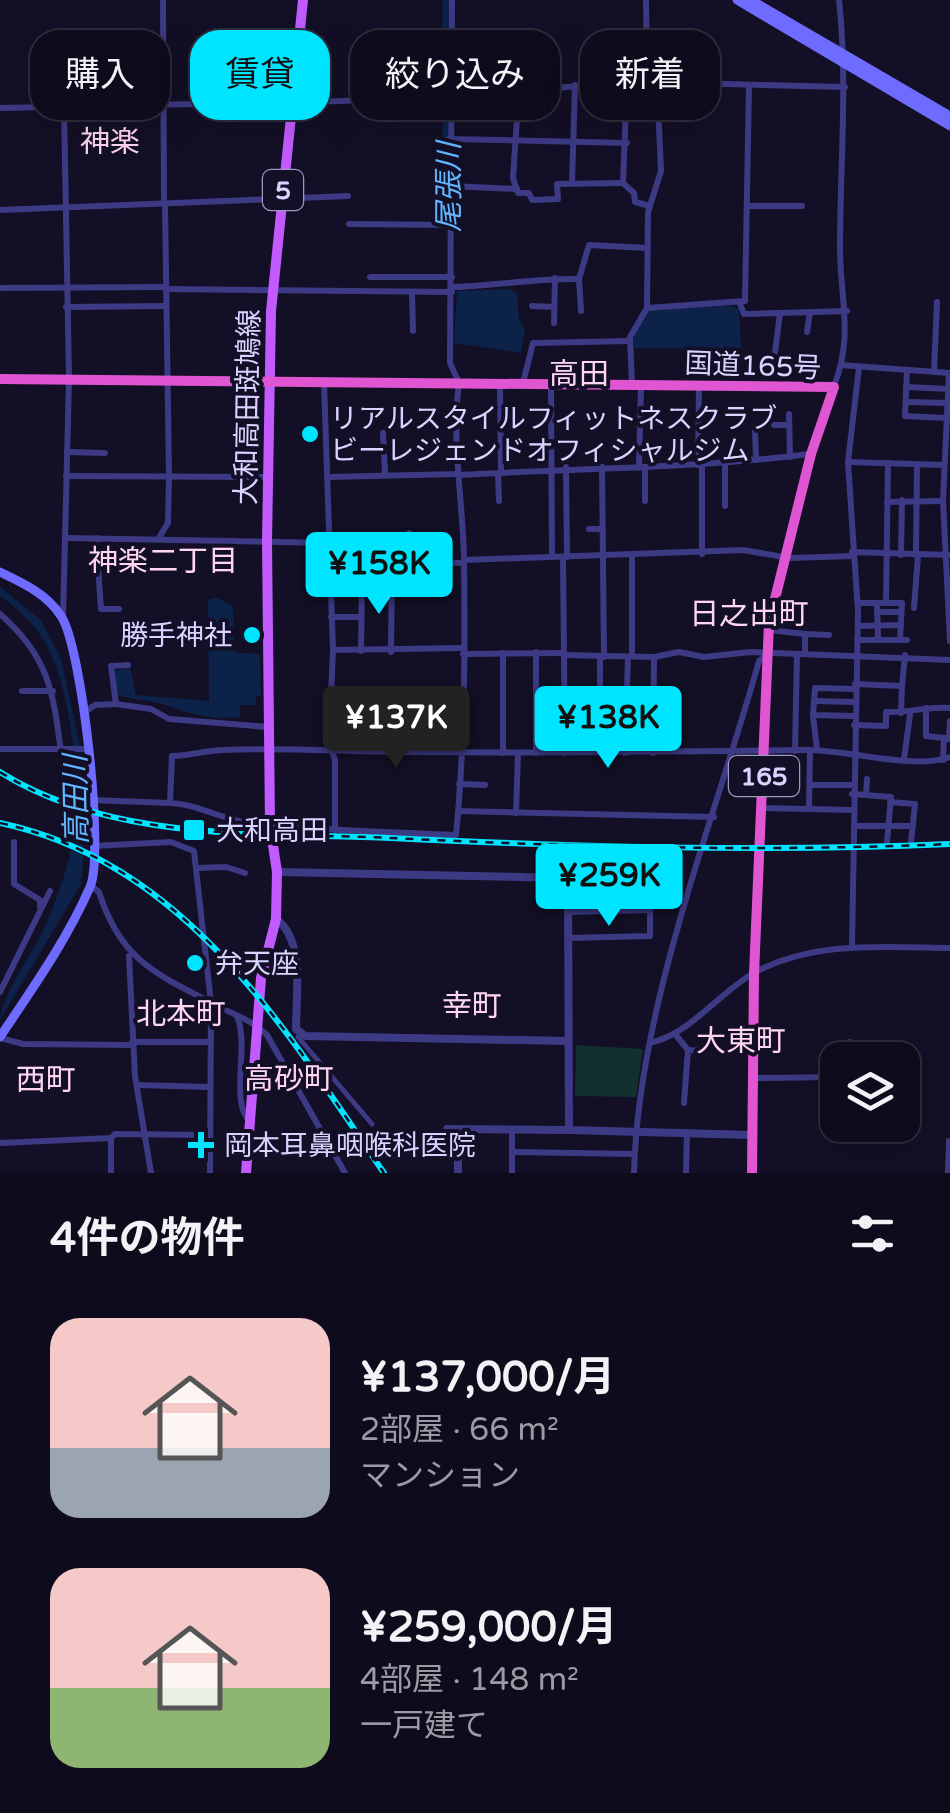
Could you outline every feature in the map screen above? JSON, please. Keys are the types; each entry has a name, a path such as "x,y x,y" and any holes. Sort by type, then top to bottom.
{"highway":[{"name":"国道165号","path":"0,379 834,387 811,454 768,630 766,753 754,974 752,1173"}],"main road":[{"name":"大和高田斑鳩線","path":"301,30 304,0"},
{"path":"737,0 950,116"},
{"path":"751,0 950,126"},
{"name":"大和高田斑鳩線","path":"246,1173 261,978 276,919 277,872 270,825 267,477 272,289 291,120"},
{"path":"0,572 38,591 63,618 73,645 84,714 93,846 91,886 48,965 0,1038"}],"street":[{"path":"163,0 163,30"},
{"path":"450,30 452,0"},
{"path":"646,0 646,30"},
{"path":"834,387 841,365 847,312 840,251 846,60 839,0"},
{"path":"720,84 845,86"},
{"path":"646,308 745,301 749,85"},
{"path":"560,90 580,91"},
{"path":"572,184 575,91"},
{"path":"0,108 30,107"},
{"path":"63,618 69,380 65,120"},
{"path":"160,536 168,523 169,476 164,120"},
{"path":"92,800 193,804 216,816 270,825 456,835 464,562 459,383 450,363 448,120"},
{"path":"516,120 518,194 529,193 532,200 558,199 558,184 624,183 634,193 635,202 650,206"},
{"path":"624,183 627,120"},
{"path":"645,501 630,342 646,308 650,206 660,177 658,120"},
{"path":"449,140 627,143"},
{"path":"450,186 517,189"},
{"path":"0,210 224,202 282,195 348,196"},
{"path":"747,206 802,206"},
{"path":"350,224 449,225"},
{"path":"581,311 578,278 589,245 648,248"},
{"path":"370,277 450,277"},
{"path":"554,323 555,278"},
{"path":"0,288 412,292 578,278"},
{"path":"412,292 413,331"},
{"path":"934,372 937,302"},
{"path":"740,304 744,314 847,312"},
{"path":"66,307 166,306"},
{"path":"532,306 554,306"},
{"path":"807,332 810,312"},
{"path":"774,361 780,313"},
{"path":"523,383 534,343 630,342"},
{"path":"841,365 950,373 946,465 950,641"},
{"path":"852,946 858,603 848,462 859,367"},
{"path":"907,370 905,416 947,418"},
{"path":"324,381 333,650 328,743 333,752 335,830"},
{"path":"499,502 500,383"},
{"path":"551,384 552,557"},
{"path":"698,386 702,554"},
{"path":"906,387 949,389"},
{"path":"906,402 949,403"},
{"path":"789,414 790,456"},
{"path":"774,425 789,425"},
{"path":"756,428 756,460"},
{"path":"383,433 385,473"},
{"path":"67,452 105,453"},
{"path":"328,477 500,473 566,467 642,468 811,454"},
{"path":"724,506 725,462"},
{"path":"848,462 946,465"},
{"path":"878,640 886,556 888,463"},
{"path":"914,608 917,464"},
{"path":"565,752 566,467"},
{"path":"600,753 602,467"},
{"path":"66,476 267,477"},
{"path":"901,556 902,500"},
{"path":"887,502 917,500 946,504"},
{"path":"589,529 604,529"},
{"path":"409,533 410,560"},
{"path":"66,538 160,536 330,543"},
{"path":"96,538 101,609 119,609"},
{"path":"330,559 464,562 743,550 784,558 947,555"},
{"path":"625,753 632,556"},
{"path":"391,652 392,560"},
{"path":"360,651 362,582"},
{"path":"857,640 903,640 902,612 858,603"},
{"path":"0,614 18,630 46,669 64,752"},
{"path":"331,617 361,617"},
{"path":"858,626 900,626"},
{"path":"768,630 829,635"},
{"path":"795,751 801,654 806,634"},
{"path":"333,650 536,652 602,657 654,657 679,652 704,656 905,655 950,660"},
{"path":"536,652 536,753"},
{"path":"503,653 503,753"},
{"path":"634,1173 635,1130 650,1043 758,661 766,654"},
{"path":"900,712 905,655"},
{"path":"653,753 654,657"},
{"path":"116,704 111,666 128,665"},
{"path":"809,810 816,688 902,686"},
{"path":"22,692 52,691"},
{"path":"816,702 854,702"},
{"path":"84,714 95,704 116,704 152,710 169,720 269,727"},
{"path":"813,715 886,726 886,712 910,715 926,708 950,708"},
{"path":"926,708 926,736 948,739"},
{"path":"904,759 910,715"},
{"path":"170,804 172,756 220,750 766,753 814,750 904,759 946,758 950,721"},
{"path":"796,725 814,725"},
{"path":"0,749 86,749"},
{"path":"516,813 518,753"},
{"path":"866,795 867,779"},
{"path":"459,784 485,785"},
{"path":"810,784 891,797 887,842"},
{"path":"890,802 915,804 912,842"},
{"path":"762,808 853,810"},
{"path":"459,811 714,817"},
{"path":"854,826 913,826"},
{"path":"14,842 14,884 40,900 41,914"},
{"path":"93,846 185,845 194,851 212,1003 210,1173"},
{"path":"568,938 650,936 650,856 568,855 568,881 568,912 568,938 568,1041 570,1130"},
{"path":"197,868 226,867 245,873"},
{"path":"277,872 650,883"},
{"path":"91,886 99,892 129,954 136,1085 151,1173"},
{"path":"0,992 50,891"},
{"path":"568,912 650,910"},
{"path":"276,919 287,926 295,956 296,1030 305,1036"},
{"path":"650,1043 674,1034 754,974 852,946 950,948"},
{"path":"129,954 212,1003 252,1021 267,1035 345,1173"},
{"path":"237,1016 244,1032 239,1106 250,1120"},
{"path":"674,1034 688,1050 684,1103"},
{"path":"0,1038 23,1044 210,1042"},
{"path":"372,1124 298,1038 568,1041"},
{"path":"688,1050 705,1050"},
{"path":"752,1078 820,1077"},
{"path":"136,1085 210,1087"},
{"path":"447,1129 752,1135"},
{"path":"458,1130 458,1173"},
{"path":"512,1130 512,1173"},
{"path":"686,1173 687,1132"},
{"path":"0,1143 111,1138 115,1134 210,1135"},
{"path":"111,1138 111,1173"},
{"path":"948,1173 949,1141"},
{"path":"512,1152 634,1154"}],"green space":[{"path":"576,1045 643,1049 636,1097 575,1096"}],"water":[{"path":"509,289 517,293 519,320 525,329 521,353 454,343 457,291"},
{"path":"654,307 739,309 741,348 635,348 638,325"},
{"name":"高田川","path":"0,587 41,620 61,659 85,769 87,819 81,884 0,1020 6,999 41,934 63,880 74,835 76,792 68,712 55,664 32,624 0,596"},
{"path":"217,598 233,606 234,652 260,654 261,696 256,696 256,705 240,705 240,717 217,718 117,695 113,671 130,668 136,695 209,701 208,600"}],"waterway":[{"name":"尾張川","path":"448,0 448,206"}],"railway":[{"path":"0,772 44,795 91,811 139,823 240,833 670,847 950,844"},
{"path":"0,823 66,844 124,874 177,913 224,958 268,1009 384,1173"}],"place":[{"name":"リアルスタイルフィットネスクラブ ビーレジェンドオフィシャルジム","path":"310,434"},
{"name":"勝手神社","path":"252,635"},
{"name":"大和高田","path":"194,830"},
{"name":"弁天座","path":"195,963"},
{"name":"岡本耳鼻咽喉科医院","path":"201,1145"}],"district":[{"name":"神楽","path":"110,142"},
{"name":"高田","path":"579,374"},
{"name":"神楽二丁目","path":"163,561"},
{"name":"日之出町","path":"749,614"},
{"name":"幸町","path":"472,1006"},
{"name":"北本町","path":"181,1014"},
{"name":"大東町","path":"741,1041"},
{"name":"高砂町","path":"289,1079"},
{"name":"西町","path":"46,1080"}]}
